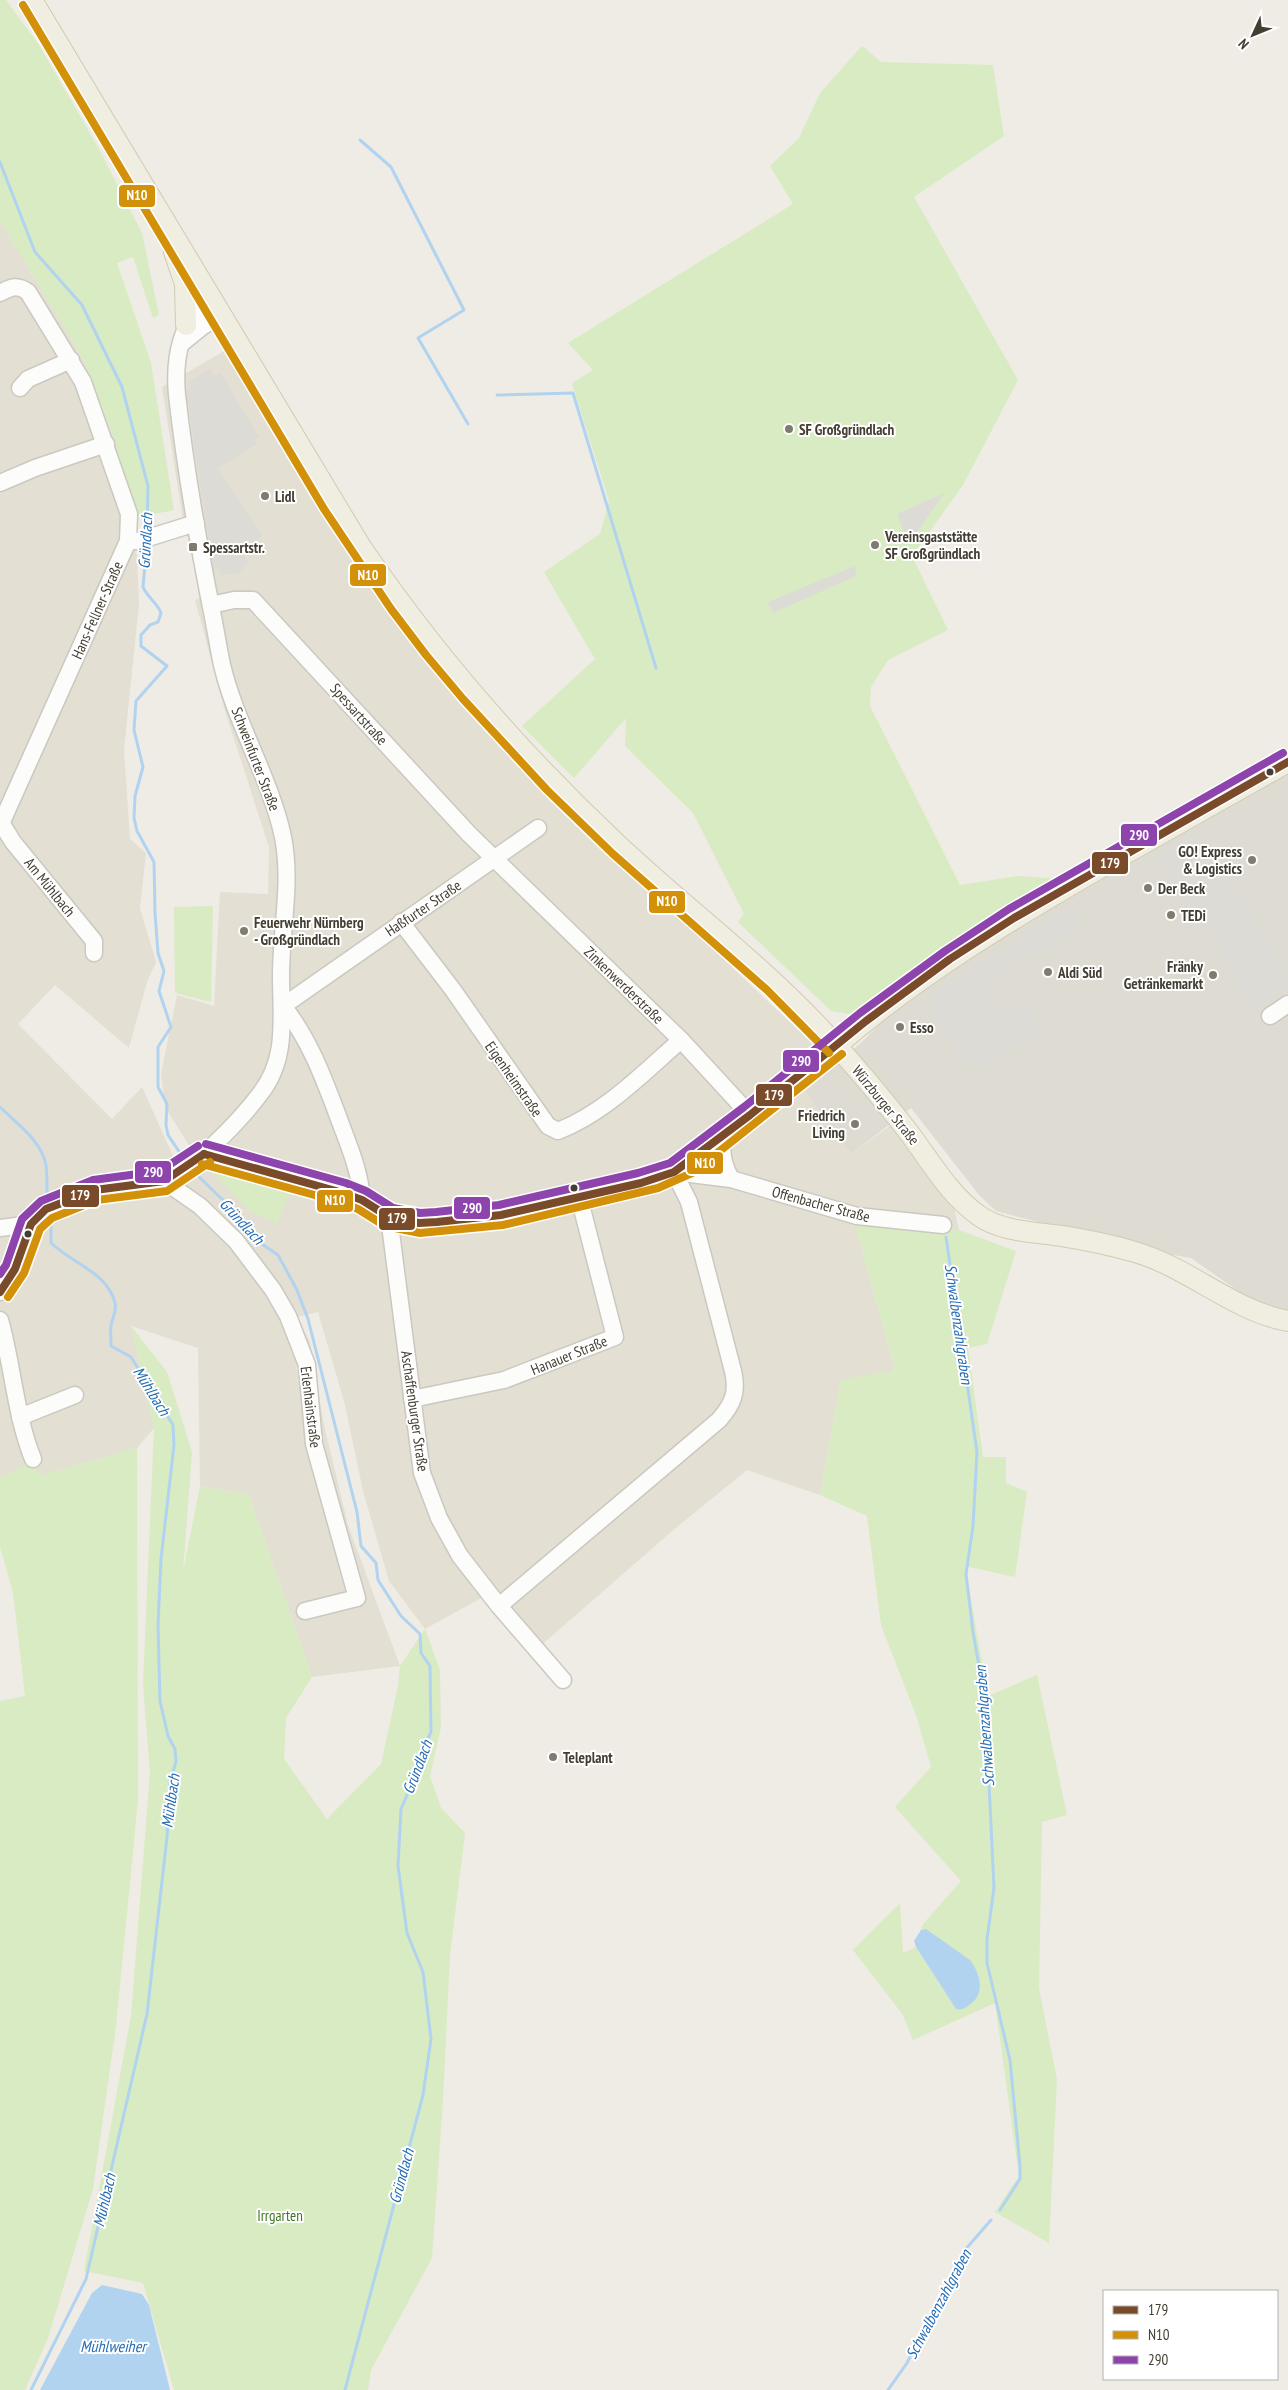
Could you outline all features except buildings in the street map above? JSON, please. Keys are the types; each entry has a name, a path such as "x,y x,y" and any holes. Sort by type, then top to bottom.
{"main road":[{"name":"Würzburger Straße","path":"32,0 360,547 399,603 470,692 567,796 620,846 774,983 836,1046 907,1131 957,1195 977,1214 995,1224 1087,1240 1139,1253 1165,1262 1256,1312 1288,1321"},
{"path":"154,202 185,284 184,334"},
{"path":"836,1046 942,964 1014,918 1288,762"}],"street":[{"name":"Hans-Fellner-Straße","path":"0,293 13,286 21,287 28,292 83,382 129,514 133,541 0,823"},
{"path":"184,334 199,310 218,309"},
{"name":"Schweinfurter Straße","path":"169,1178 201,1156 231,1128 270,1081 290,1027 283,1006 281,976 287,882 283,838 270,794 226,681 201,559 176,378 184,334"},
{"path":"20,388 28,379 71,360"},
{"path":"0,483 35,468 106,444"},
{"path":"133,541 196,523"},
{"name":"Spessartstraße","path":"211,605 234,600 253,600 494,859"},
{"name":"Am Mühlbach","path":"0,823 13,842 94,942 94,953"},
{"name":"Haßfurter Straße","path":"283,1006 538,828"},
{"name":"Zinkenwerderstraße","path":"494,859 681,1040 750,1115"},
{"name":"Eigenheimstraße","path":"401,922 453,990 548,1126 558,1131 569,1127 619,1094 681,1040"},
{"path":"1270,1016 1288,1004"},
{"path":"290,1027 313,1053 359,1174 362,1200"},
{"path":"499,1606 719,1420 733,1401 736,1383 680,1169 836,1046"},
{"path":"723,1136 723,1164 731,1179"},
{"name":"Offenbacher Straße","path":"201,1156 230,1159 362,1200 389,1217 419,1223 469,1220 501,1215 655,1179 680,1169 731,1179 857,1216 943,1225"},
{"path":"0,1292 14,1269 31,1224 46,1209 87,1192 169,1178"},
{"name":"Erlenhainstraße","path":"169,1178 236,1241 273,1290 288,1316 307,1365 314,1444 357,1598 305,1611"},
{"name":"Hanauer Straße","path":"412,1399 520,1375 615,1337 579,1197"},
{"name":"Aschaffenburger Straße","path":"389,1217 422,1473 439,1518 460,1556 499,1606 563,1680"},
{"path":"0,1228 31,1224"},
{"path":"0,1320 11,1362 20,1417 32,1459"},
{"path":"20,1417 75,1395"}],"shaded area":[{"path":"0,220 83,359 115,441 135,518 139,604 124,750 130,839 146,853 140,908 156,962 147,982 129,1048 55,985 18,1024 112,1119 142,1087 177,1165 193,1152 165,1107 161,1074 177,995 214,1006 220,892 268,894 269,847 225,711 195,600 203,596 183,520 162,387 233,346 327,511 441,671 510,752 605,847 835,1065 805,1092 851,1154 891,1125 953,1203 959,1230 858,1222 857,1231 895,1371 841,1380 820,1495 747,1470 677,1527 531,1654 485,1596 425,1629 389,1581 363,1491 345,1405 318,1312 297,1317 310,1342 324,1425 348,1525 400,1666 312,1677 249,1495 200,1486 198,1348 131,1326 154,1428 137,1448 42,1475 28,1463 0,1478"},
{"path":"209,369 214,376 220,372 259,437 254,440 257,444 218,468 262,535 243,555 249,562 238,573 221,575 220,568 213,569 186,390 191,388 188,382"},
{"path":"944,493 909,544 897,514"},
{"path":"855,566 856,576 773,613 768,602"},
{"path":"1288,768 1288,1311 1279,1310 1251,1300 1191,1258 1151,1251 996,1211 979,1195 911,1108 851,1154 805,1092 864,1040 898,1004 1016,923"},
{"path":"1196,829 1288,973 1288,986 1254,1008 1217,949 1221,946 1202,917 1195,921 1154,856"},
{"path":"1070,905 1084,926 1042,953 1039,948 984,984 1005,1016 1024,1004 1042,1029 979,1070 974,1063 968,1067 930,1009 936,1004 930,995"}],"green space":[{"path":"0,0 6,0 39,45 99,149 142,233 159,315 153,318 133,257 117,263 151,363 174,510 135,518 115,441 83,359 0,220"},
{"path":"862,46 881,62 993,65 1004,136 914,197 1018,380 963,485 912,556 948,630 888,660 871,687 870,706 960,885 1018,876 1061,879 1007,912 856,1015 831,1011 738,922 744,914 693,813 625,746 626,718 574,778 522,726 595,659 544,572 600,534 609,501 572,383 593,370 568,343 793,204 770,166 799,138 820,93"},
{"path":"213,906 211,1002 175,993 174,907"},
{"path":"210,1163 292,1187 277,1224 249,1210 211,1171"},
{"path":"858,1222 959,1230 1016,1251 987,1344 968,1348 983,1457 1006,1457 1006,1483 1027,1492 1015,1577 965,1566 988,1696 1037,1675 1067,1815 1042,1822 1039,1988 1057,2080 1049,2243 995,2212 1019,2176 995,2003 913,2040 903,2015 853,1950 900,1903 903,1953 916,1947 956,2009 961,2009 972,2003 954,1950 926,1929 921,1930 923,1924 961,1881 895,1807 931,1767 917,1718 881,1625 867,1516 820,1495 841,1380 895,1370 857,1231"},
{"name":"Irrgarten","path":"131,1326 167,1372 192,1452 183,1572 200,1486 249,1495 312,1677 286,1718 284,1759 327,1819 381,1764 398,1686 400,1666 425,1629 440,1670 441,1727 430,1776 441,1808 465,1833 450,1955 443,2100 432,2258 371,2370 368,2390 174,2390 143,2283 84,2271 131,2016 150,1773 143,1685 154,1428"},
{"path":"137,1448 138,1800 116,2026 93,2189 48,2338 25,2390 0,2390 0,1701 25,1696 13,1592 0,1547 0,1478 28,1462 42,1475"}],"water":[{"path":"926,1929 970,1960 977,1972 980,1984 979,1991 974,2001 964,2009 956,2009 916,1947 914,1941 921,1930"},
{"name":"Mühlweiher","path":"102,2285 142,2294 149,2305 170,2390 40,2390 92,2293"}],"waterway":[{"path":"360,140 391,167 464,310 418,338 468,424"},
{"name":"Gründlach","path":"0,162 35,252 82,305 122,387 148,486 147,532"},
{"path":"497,395 573,393 656,668"},
{"name":"Gründlach","path":"147,543 143,587 161,613 158,622 150,625 141,635 141,646 167,666 136,701 134,730 143,767 135,796 134,818 137,831 154,862 158,953 164,971 159,991 171,1027 158,1047 158,1087 167,1104 166,1125 168,1135 186,1162"},
{"name":"Mühlbach","path":"0,1107 28,1133 39,1148 46,1165 47,1192"},
{"name":"Gründlach","path":"193,1171 230,1207 243,1226 259,1242 278,1255 297,1290 308,1319 357,1512 361,1546 376,1563 378,1580 401,1616 420,1634 421,1653 430,1666 431,1732 418,1759 401,1809 398,1866 407,1933 423,1972 431,2039 423,2095 345,2390"},
{"name":"Mühlbach","path":"31,2390 86,2279 147,2014 167,1837 170,1781 176,1762 175,1749 168,1736 160,1701 158,1625 161,1559 174,1445 173,1425 131,1357 111,1346 111,1328 115,1312 115,1303 111,1293 97,1276 51,1243 51,1219"},
{"name":"Schwalbenzahlgraben","path":"946,1237 977,1452 973,1526 966,1574 973,1632 985,1700 994,1888 987,1939 987,1963 1010,2060 1020,2166 1020,2179 1000,2210"},
{"name":"Schwalbenzahlgraben","path":"888,2390 907,2363 964,2251 991,2220"}],"transit line":[{"name":"N10","path":"23,5 324,509 391,609 426,655 463,699 547,790 613,854 767,990 829,1053"},
{"name":"290","path":"206,1144 346,1183 366,1191 393,1208 420,1213 499,1205 638,1173 670,1163 744,1107 860,1013 945,951 1009,909 1283,753"},
{"name":"179","path":"204,1154 343,1193 362,1200 389,1217 419,1223 501,1215 641,1183 674,1172 750,1115 866,1021 950,959 1014,918 1288,762"},
{"name":"N10","path":"202,1164 340,1202 358,1209 385,1226 420,1233 503,1225 658,1188 692,1173 842,1054"},
{"name":"290","path":"0,1274 6,1265 22,1219 41,1201 93,1180 160,1171 198,1146"},
{"name":"179","path":"0,1292 15,1269 31,1224 46,1209 95,1190 164,1181 204,1154"},
{"name":"N10","path":"8,1297 24,1273 40,1229 52,1218 97,1200 167,1191 210,1162"}],"place":[{"name":"SF Großgründlach","path":"789,429"},
{"name":"Lidl","path":"265,496"},
{"name":"Vereinsgaststätte SF Großgründlach","path":"875,545"},
{"name":"Spessartstr.","path":"193,547"},
{"name":"GO! Express & Logistics","path":"1252,860"},
{"name":"Der Beck","path":"1148,888"},
{"name":"TEDi","path":"1171,915"},
{"name":"Feuerwehr Nürnberg - Großgründlach","path":"244,931"},
{"name":"Aldi Süd","path":"1048,972"},
{"name":"Fränky Getränkemarkt","path":"1213,975"},
{"name":"Esso","path":"900,1027"},
{"name":"Friedrich Living","path":"855,1124"},
{"name":"Teleplant","path":"553,1757"}]}
